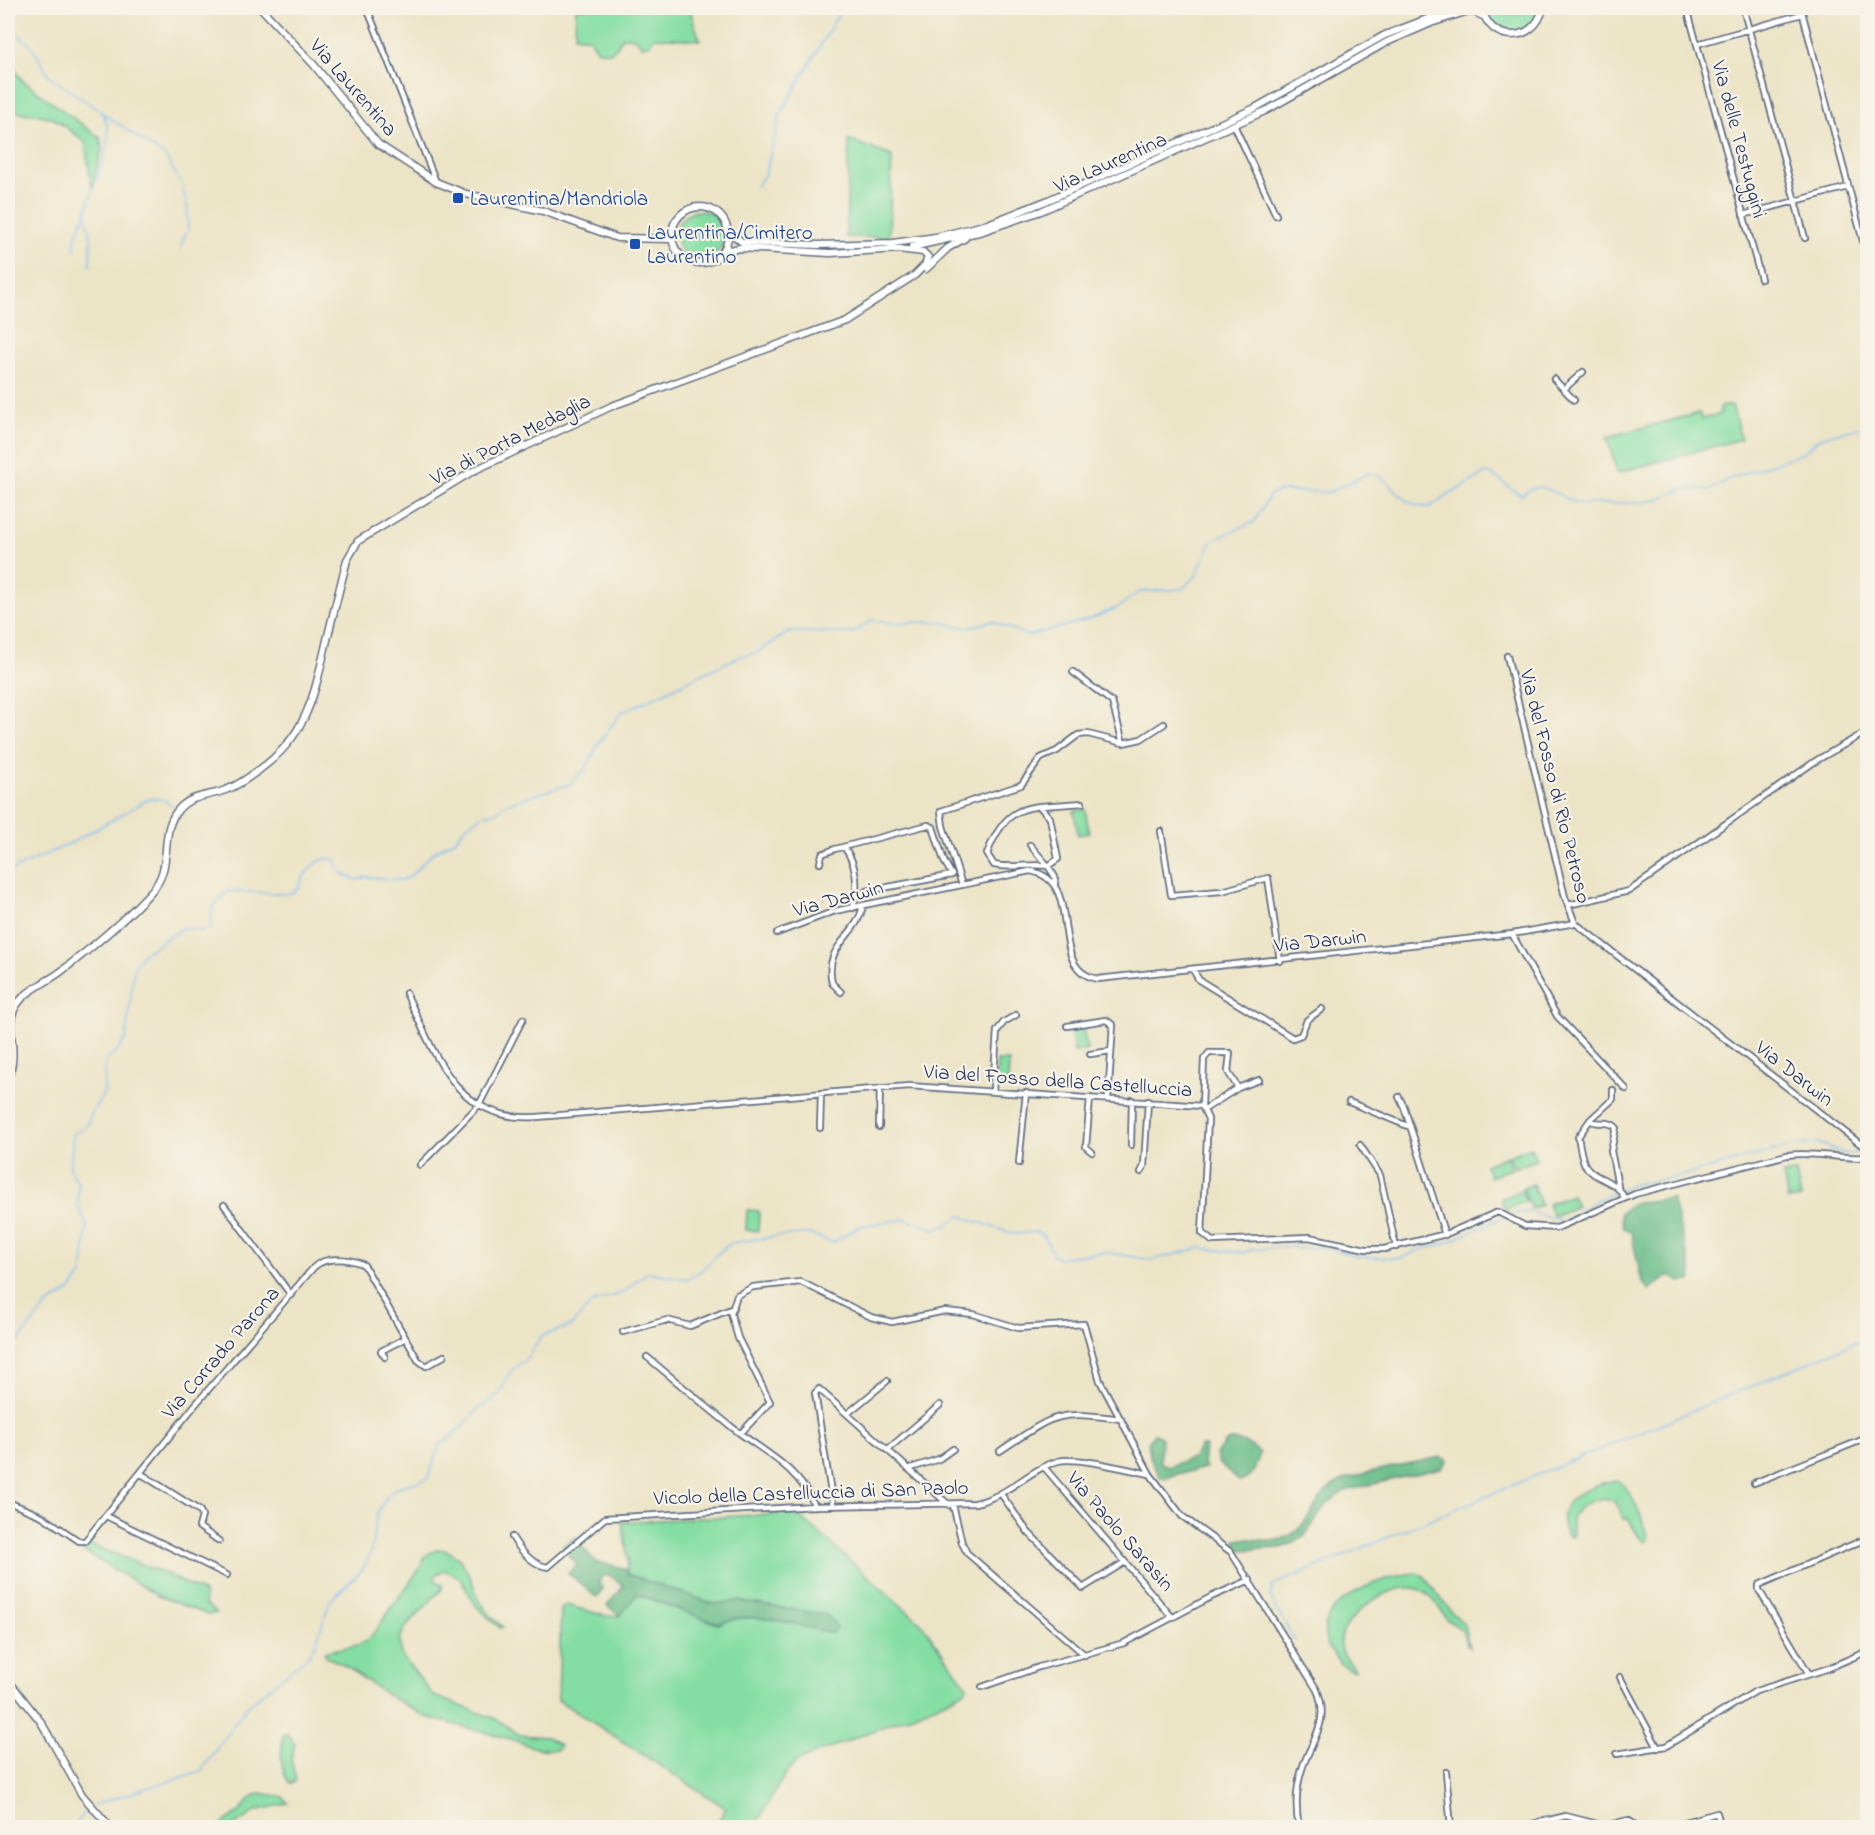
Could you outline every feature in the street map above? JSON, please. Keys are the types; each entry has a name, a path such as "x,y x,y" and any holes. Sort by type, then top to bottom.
{"main road":[{"name":"Via Laurentina","path":"261,8 307,57 378,144 436,182 466,194 543,211 617,238 672,239"},
{"name":"Via Laurentina","path":"727,230 741,242 856,245 919,240 988,224 1046,201 1255,108 1385,35 1456,8"},
{"path":"1482,8 1484,16 1493,29 1508,36 1517,36 1532,29 1541,16 1543,8"},
{"name":"Via Laurentina","path":"723,251 740,248 830,253 898,249 972,234 1032,214 1234,126 1399,36 1465,12 1474,12 1484,16"},
{"path":"694,207 712,209 719,214 727,230 723,251 711,260 697,263 678,253 672,239 672,231 679,215 694,207"},
{"name":"Via di Porta Medaglia","path":"8,1077 13,1062 11,1019 16,1005 27,994 71,963 155,887 165,871 168,829 178,809 193,798 222,792 240,783 274,759 299,730 315,692 347,560 358,541 473,471 612,406 839,322 915,274 972,234"},
{"path":"898,249 921,251 927,255 925,265 915,274"},
{"path":"8,1680 41,1722 88,1803 111,1827"}],"street":[{"path":"367,8 436,182"},
{"name":"Via delle Testuggini","path":"1687,8 1761,279"},
{"path":"1743,8 1805,238"},
{"path":"1801,8 1868,260"},
{"path":"1697,44 1802,14"},
{"path":"1234,126 1276,215"},
{"path":"1743,215 1848,187"},
{"path":"1564,389 1583,372"},
{"path":"1554,379 1574,400"},
{"name":"Via del Fosso di Rio Petroso","path":"1507,656 1568,905 1575,923"},
{"path":"1073,672 1112,702 1118,717 1123,743"},
{"path":"962,885 943,826 941,811 1021,784 1041,758 1057,751 1078,735 1088,734 1114,743 1123,743 1142,739 1164,724"},
{"path":"1568,905 1629,891 1817,760 1868,731"},
{"path":"1114,743 1120,733"},
{"path":"1040,807 1050,818 1058,855 1054,863 1048,866 1034,864 1002,867 994,865 987,854 997,828 1005,820 1023,809 1040,807 1082,803"},
{"path":"820,863 824,852 931,825 952,875 867,891 856,897"},
{"path":"1161,831 1171,895 1222,891 1269,878 1280,961"},
{"path":"1030,845 1048,866 1055,877 1055,884"},
{"path":"844,847 851,856 854,866 856,897 853,908"},
{"name":"Via Darwin","path":"777,933 825,914 1030,871 1042,875 1055,884 1060,897 1071,955 1087,976 1103,980 1512,934 1575,923 1868,1150"},
{"path":"841,992 832,983 830,975 834,953 843,938 857,926 863,905"},
{"path":"1512,934 1557,1016 1626,1089"},
{"path":"1193,970 1199,980 1293,1038 1301,1035 1307,1020 1322,1009"},
{"name":"Via del Fosso della Castelluccia","path":"406,993 445,1074 460,1091 479,1104 508,1115 530,1117 909,1086 1148,1101 1203,1108 1208,1119 1202,1232 1207,1240 1242,1242 1309,1237 1366,1250 1396,1247 1445,1235 1491,1213 1503,1214 1533,1228 1557,1228 1624,1198 1787,1155 1806,1153 1868,1158"},
{"path":"993,1091 997,1031 1004,1022 1016,1016"},
{"path":"420,1165 479,1104 523,1019"},
{"path":"1067,1026 1109,1021 1113,1025 1108,1099"},
{"path":"1090,1054 1111,1051"},
{"path":"1203,1108 1204,1059 1209,1053 1230,1053 1228,1072 1238,1088"},
{"path":"1203,1108 1238,1088 1259,1080"},
{"path":"879,1127 880,1088"},
{"path":"1613,1090 1613,1099 1590,1120 1578,1137 1585,1164 1597,1175 1619,1188"},
{"path":"820,1128 821,1093"},
{"path":"1019,1163 1026,1093"},
{"path":"1399,1097 1445,1235"},
{"path":"1090,1098 1086,1147 1092,1152"},
{"path":"1131,1145 1132,1100"},
{"path":"1141,1172 1144,1166 1148,1101"},
{"path":"1349,1102 1410,1127"},
{"path":"1590,1120 1595,1123 1609,1122 1617,1127 1611,1151 1619,1188 1624,1198"},
{"path":"1360,1145 1380,1175 1396,1247"},
{"path":"224,1205 291,1295"},
{"name":"Via Corrado Parona","path":"8,1502 42,1516 82,1542 106,1516 195,1405 321,1262 344,1260 361,1263 367,1268 404,1339 423,1365 426,1366 444,1356"},
{"path":"741,1433 770,1401 738,1338 731,1309 736,1298 746,1290 798,1281 871,1317 888,1321 945,1311 973,1314 1018,1328 1082,1323 1087,1328 1100,1381 1150,1474 1182,1516 1229,1549 1303,1663 1317,1690 1322,1707 1320,1728 1299,1779 1296,1810 1299,1827"},
{"path":"623,1332 667,1320 690,1326 731,1309"},
{"path":"385,1357 381,1351 404,1339"},
{"path":"647,1357 741,1433 786,1464 815,1506"},
{"path":"848,1414 887,1381"},
{"path":"832,1505 815,1393 820,1389 951,1505 962,1543 968,1553 1085,1655"},
{"path":"887,1450 940,1405"},
{"path":"1000,1451 1058,1416 1075,1414 1121,1419"},
{"path":"1754,1483 1867,1438 1868,1440"},
{"path":"908,1469 939,1459 953,1449"},
{"name":"Vicolo della Castelluccia di San Paolo","path":"512,1537 530,1559 540,1566 548,1567 605,1518 832,1505 951,1505 981,1502 1000,1494 1044,1467 1070,1459 1150,1474"},
{"name":"Via Paolo Sarasin","path":"1044,1467 1172,1617"},
{"path":"140,1473 200,1511 202,1516 199,1527 219,1541"},
{"path":"1000,1494 1028,1532 1083,1588 1125,1562"},
{"path":"106,1516 227,1575"},
{"path":"1809,1674 1759,1586 1765,1580 1868,1538"},
{"path":"982,1687 1038,1667 1124,1643 1250,1580"},
{"path":"1617,1754 1658,1748 1677,1740 1756,1692 1868,1651"},
{"path":"1620,1677 1658,1748"},
{"path":"1446,1772 1450,1827"},
{"path":"1662,1827 1717,1813 1721,1827"},
{"path":"1516,1827 1570,1816 1605,1826 1630,1820 1640,1827"}],"green space":[{"path":"576,8 689,8 700,40 654,37 650,44 642,46 635,38 622,37 618,46 611,52 598,51 589,38 575,36"},
{"path":"1486,8 1540,8 1530,26 1513,32 1496,26"},
{"path":"8,59 22,80 100,138 102,149 92,187 85,142 54,119 19,112 8,107"},
{"path":"849,140 892,156 889,237 846,237"},
{"path":"695,211 705,211 717,218 724,230 724,240 717,252 705,259 695,259 680,248 676,240 676,230 687,215"},
{"path":"1732,405 1741,439 1617,473 1607,437 1699,413 1702,419 1720,414 1720,407"},
{"path":"1085,809 1089,833 1078,835 1074,811"},
{"path":"1083,1026 1087,1050 1074,1052 1071,1028"},
{"path":"997,1061 1009,1061 1008,1085 996,1084"},
{"path":"1531,1147 1536,1160 1514,1168 1509,1156"},
{"path":"1507,1156 1511,1168 1490,1177 1485,1165"},
{"path":"1796,1172 1801,1198 1788,1200 1783,1175"},
{"path":"1533,1184 1541,1205 1531,1209 1523,1188"},
{"path":"1522,1190 1526,1201 1505,1210 1501,1199"},
{"path":"1572,1195 1577,1206 1553,1216 1548,1204"},
{"path":"1672,1198 1692,1273 1691,1281 1680,1282 1670,1275 1649,1290 1642,1282 1631,1232 1623,1228 1620,1213 1634,1203"},
{"path":"747,1210 759,1211 758,1231 746,1230"},
{"path":"1154,1434 1161,1437 1160,1462 1168,1467 1194,1457 1200,1446 1205,1446 1203,1464 1206,1468 1165,1479 1160,1477 1151,1460 1148,1443"},
{"path":"1233,1440 1248,1444 1260,1453 1254,1471 1245,1480 1239,1481 1219,1464 1216,1454 1227,1441"},
{"path":"1440,1457 1448,1460 1441,1468 1344,1491 1326,1505 1304,1537 1282,1548 1239,1550 1236,1540 1278,1540 1291,1535 1304,1522 1326,1492 1341,1481 1376,1470"},
{"path":"1617,1480 1626,1489 1637,1507 1648,1540 1645,1542 1640,1538 1628,1519 1623,1519 1616,1503 1606,1499 1594,1500 1582,1506 1572,1520 1573,1534 1571,1537 1567,1535 1563,1513 1575,1496 1595,1486"},
{"path":"796,1513 921,1623 967,1686 965,1691 932,1707 797,1761 784,1776 754,1828 715,1827 726,1808 558,1700 561,1609 567,1605 606,1616 620,1616 637,1594 718,1624 746,1618 760,1618 833,1633 737,1601 714,1604 627,1574 628,1559 622,1522"},
{"path":"575,1537 594,1561 627,1569 627,1574 714,1604 737,1601 827,1615 837,1627 833,1633 760,1618 731,1620 718,1624 637,1594 620,1616 607,1605 624,1586 609,1575 602,1576 599,1582 603,1589 597,1598 568,1573 577,1565 562,1546"},
{"path":"89,1544 171,1576 204,1593 205,1604 216,1613 208,1615 158,1596 83,1551"},
{"path":"441,1549 459,1559 469,1574 480,1602 503,1627 500,1628 476,1606 460,1578 444,1570 436,1575 435,1580 442,1584 442,1589 404,1629 400,1640 401,1655 434,1696 498,1720 520,1735 546,1737 560,1745 557,1750 538,1749 514,1740 426,1717 389,1696 341,1663 328,1658 324,1652 358,1645 370,1638 420,1568 425,1557"},
{"path":"1416,1573 1424,1576 1451,1612 1464,1624 1469,1647 1462,1631 1448,1620 1429,1596 1420,1590 1397,1589 1371,1602 1350,1622 1343,1632 1340,1647 1355,1670 1343,1665 1333,1654 1325,1637 1326,1622 1335,1609 1348,1597 1383,1580"},
{"path":"287,1734 295,1744 291,1761 296,1778 294,1783 289,1783 282,1766 283,1735"},
{"path":"260,1793 283,1797 288,1803 256,1811 232,1827 218,1827 240,1811 252,1797"}],"waterway":[{"path":"756,186 765,175 780,115 842,8"},
{"path":"8,25 32,47 49,76 166,157 182,185 187,206 188,230 182,241 181,251"},
{"path":"90,266 91,241 87,210 107,147 108,134 101,111"},
{"path":"74,250 75,239 85,214"},
{"path":"8,1354 47,1305 70,1291 82,1275 87,1226 78,1206 78,1182 70,1169 73,1135 88,1124 91,1114 104,1093 105,1062 119,1049 126,1038 134,968 141,955 183,928 203,931 211,928 212,908 228,891 290,894 299,888 313,866 330,858 336,860 340,872 357,880 366,877 402,880 409,877 434,852 456,839 465,827 482,815 494,813 505,804 570,784 587,767 598,744 621,713 738,657 756,653 789,632 853,633 872,620 893,623 938,622 968,628 992,621 1028,636 1090,619 1117,608 1139,592 1182,589 1196,576 1210,544 1219,537 1254,522 1270,495 1280,491 1329,492 1369,473 1384,480 1410,502 1429,507 1486,473 1522,495 1538,487 1546,488 1577,503 1647,502 1688,488 1710,490 1731,478 1803,453 1818,439 1868,426"},
{"path":"8,872 73,842 149,799 163,799 174,807"},
{"path":"93,1805 201,1771 246,1707 309,1655 316,1643 330,1601 363,1569 371,1552 377,1513 388,1495 398,1487 428,1479 439,1446 460,1429 478,1409 498,1395 511,1371 526,1359 542,1336 571,1326 592,1303 623,1293 647,1272 687,1279 699,1272 730,1244 803,1234 834,1242 860,1226 905,1219 934,1229 947,1225 960,1216 1014,1234 1038,1232 1044,1236 1054,1255 1059,1258 1103,1252 1153,1260 1200,1248 1244,1253 1251,1250 1290,1246 1298,1249 1324,1247 1357,1257 1403,1258 1418,1250 1444,1244 1511,1214 1529,1212 1565,1221 1597,1200 1630,1185 1669,1179 1791,1146 1818,1143 1845,1154 1868,1151"},
{"path":"1295,1641 1270,1597 1273,1585 1857,1342"},
{"path":"73,1828 89,1807"}],"place":[{"name":"Laurentina/Mandriola","path":"458,198"},
{"name":"Laurentina/Cimitero Laurentino","path":"635,244"}]}
